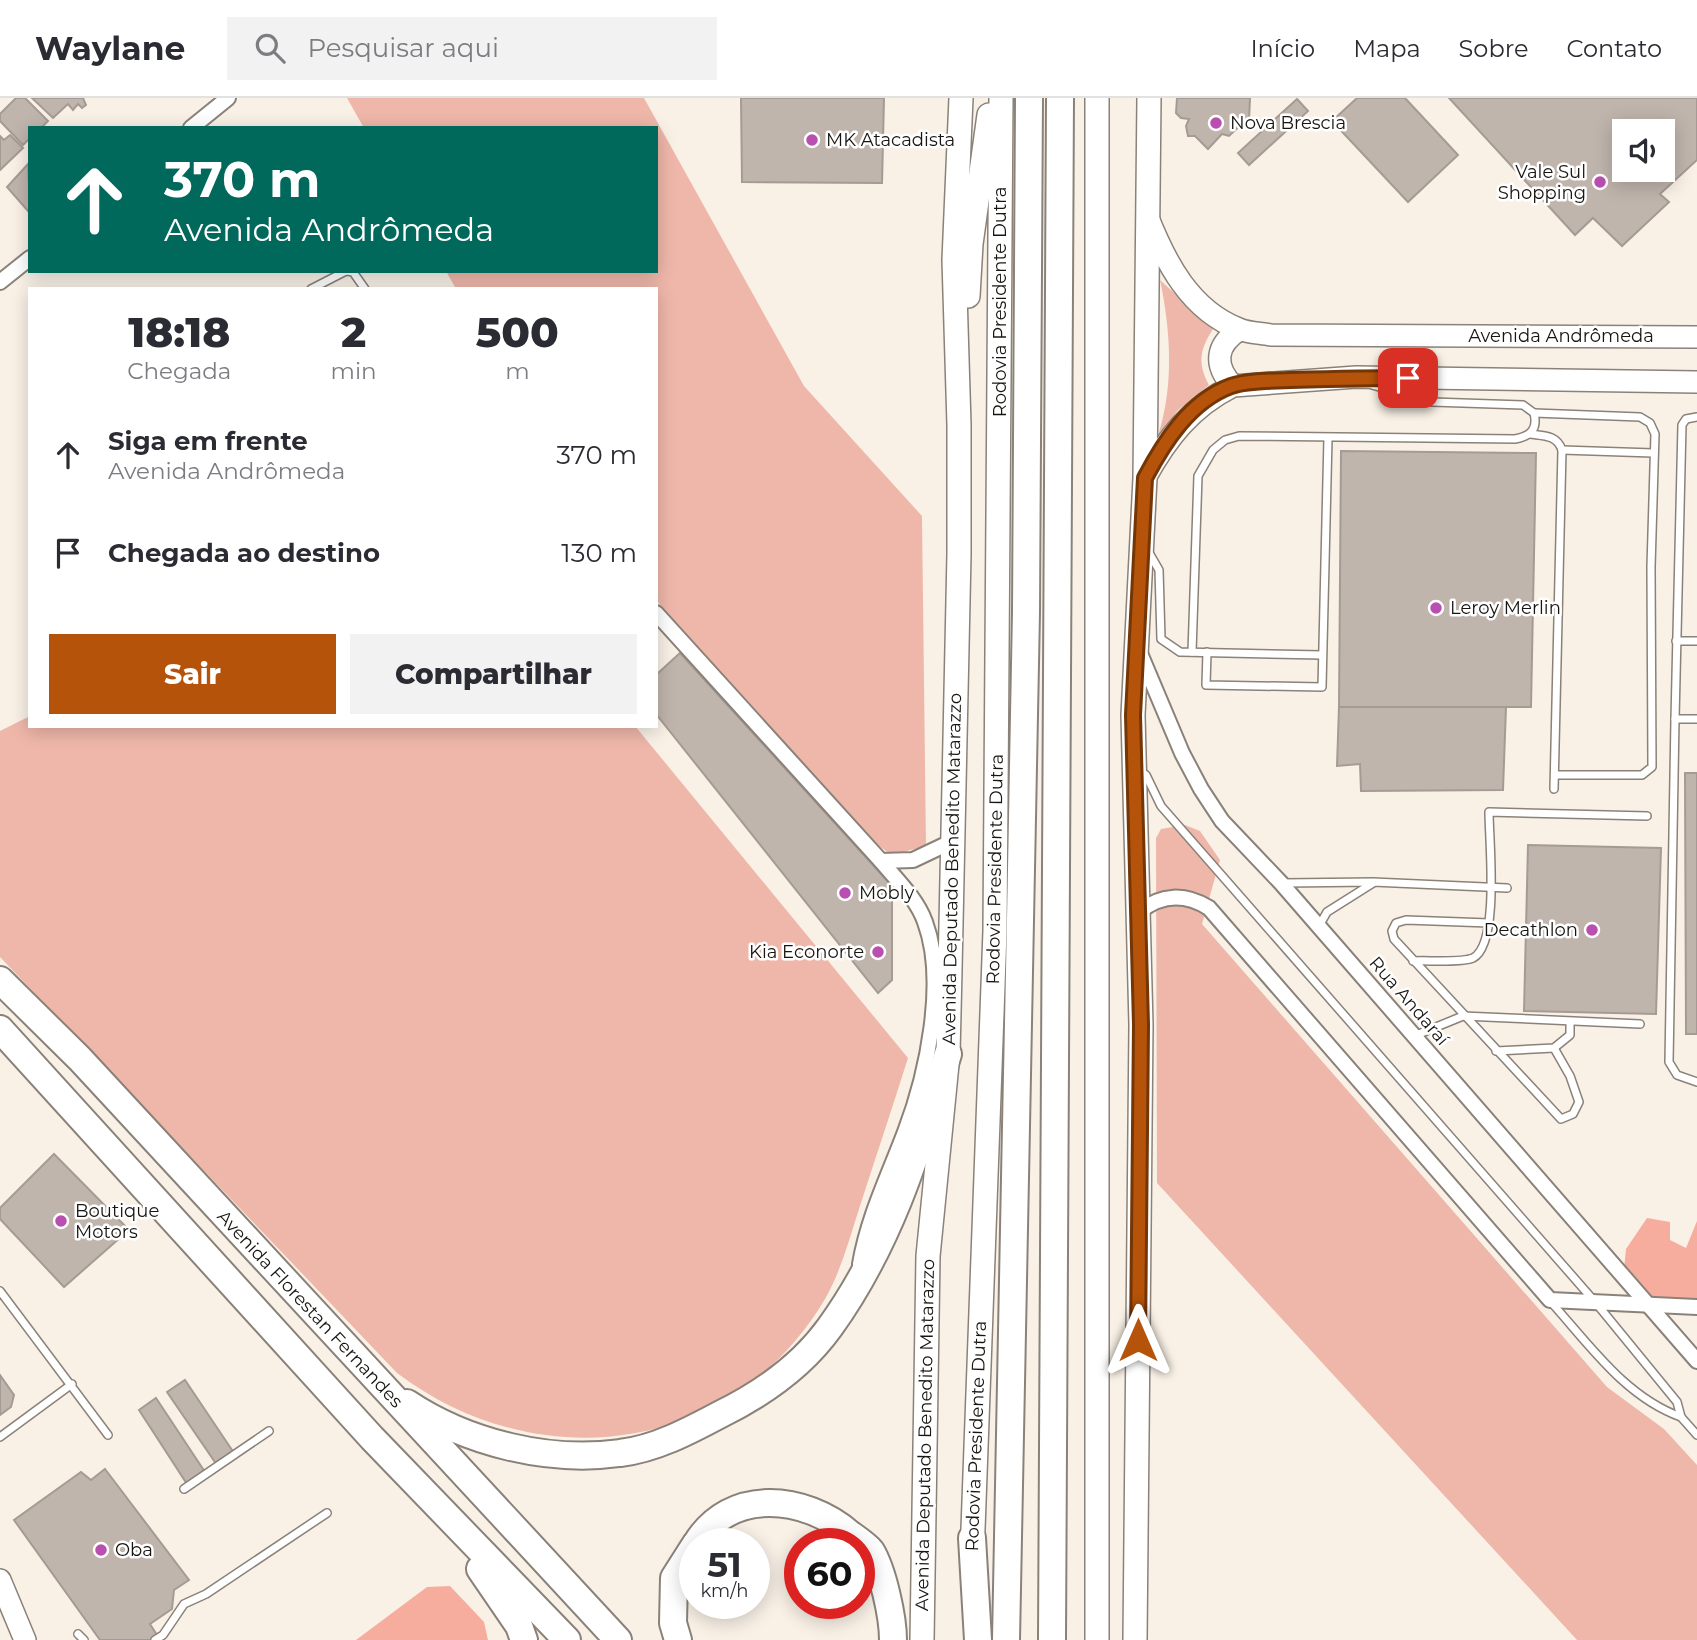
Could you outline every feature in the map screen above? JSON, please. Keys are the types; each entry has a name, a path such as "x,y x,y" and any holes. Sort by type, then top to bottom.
{"highway":[{"name":"Rodovia Presidente Dutra","path":"1006,1640 1026,626 1029,98"},
{"path":"1052,1640 1060,98"},
{"name":"Avenida Florestan Fernandes","path":"0,980 80,1059 618,1640"},
{"path":"0,1029 372,1438 567,1640"},
{"path":"380,1385 418,1410 468,1434 568,1456 622,1453 678,1436 767,1390 830,1328 886,1233 909,1179 948,1054"},
{"path":"372,1438 440,1525 488,1577 524,1640"},
{"path":"710,1528 726,1511 763,1501 805,1507 834,1520 871,1551 892,1615 893,1640"},
{"path":"972,1538 978,1640"},
{"path":"678,1640 673,1623 674,1578 679,1570"}],"main road":[{"name":"Avenida Deputado Benedito Matarazzo","path":"922,1640 928,1256 948,1054 959,425 954,260 961,98"},
{"path":"959,425 971,244 992,98"},
{"name":"Rodovia Presidente Dutra","path":"970,1640 995,931 1001,98"},
{"path":"1097,98 1097,1640"},
{"path":"1135,1640 1141,1025 1135,640 1145,478 1149,98"},
{"name":"Avenida Andrômeda","path":"1148,216 1175,276 1195,298 1239,330 1271,335 1697,337"},
{"path":"1233,386 1220,367 1219,351 1227,337 1239,330"},
{"path":"1145,478 1161,448 1181,423 1214,395 1233,386 1356,377 1697,382"},
{"path":"0,1580 25,1640"}],"street":[{"path":"193,126 228,98"},
{"path":"0,282 28,260"},
{"path":"658,615 881,861 906,890 925,921 936,984 920,1078 906,1130 875,1204 864,1240 857,1283"},
{"name":"Rua Andaraí","path":"1135,640 1182,753 1222,821 1320,926 1697,1360"},
{"path":"881,861 913,860 953,841"},
{"path":"1139,912 1154,901 1172,897 1192,899 1209,908 1550,1300 1697,1307"}],"lane":[{"path":"315,287 343,273"},
{"path":"1356,377 1379,388 1432,402 1523,405 1534,413 1640,417 1650,423 1655,435 1652,767 1648,773 1642,775 1555,775"},
{"path":"1530,435 1535,428 1534,413"},
{"path":"1697,416 1686,419 1682,425 1669,1062 1678,1075 1697,1082"},
{"path":"1192,652 1198,476 1204,462 1225,440 1239,436 1515,439 1530,435 1550,436 1560,443 1562,450 1555,789"},
{"path":"1207,652 1206,685 1322,687 1328,438"},
{"path":"1562,450 1653,453"},
{"path":"1140,539 1159,569 1161,639 1174,650 1322,655"},
{"path":"1676,641 1697,641"},
{"path":"1675,719 1697,719"},
{"path":"1135,768 1146,775 1160,806 1596,1303 1677,1402 1681,1417 1697,1435"},
{"path":"1413,961 1472,959 1483,949 1488,939 1489,923 1489,812 1647,816"},
{"path":"1320,926 1327,912 1373,882"},
{"path":"1281,883 1373,882 1507,888"},
{"path":"1489,923 1406,920 1396,923 1392,931 1394,939 1413,961 1561,1119 1573,1114 1579,1102 1570,1076 1555,1048"},
{"path":"1414,1036 1463,1016 1570,1023 1640,1024"},
{"path":"1496,1051 1555,1048 1570,1035 1570,1023"},
{"path":"0,1291 108,1435"},
{"path":"1550,1300 1624,1383 1658,1409 1681,1417"},
{"path":"0,1437 72,1384"},
{"path":"184,1489 269,1431"},
{"path":"155,1640 163,1635 184,1604 206,1594 327,1513"}],"shaded area":[{"path":"347,98 644,98 804,386 922,516 926,846 891,855 873,841 658,602 658,287 455,287 447,273 658,273 658,126 363,126"},
{"path":"1160,280 1194,311 1216,325 1202,354 1202,368 1209,385 1178,410 1158,436 1169,378 1167,319"},
{"path":"28,717 28,728 637,728 908,1058 848,1244 825,1299 786,1351 739,1391 686,1419 629,1434 570,1437 510,1428 452,1407 397,1373 0,957 0,731"},
{"path":"1185,825 1200,831 1220,860 1202,924 1607,1387 1664,1429 1697,1465 1697,1640 1577,1640 1157,1183 1156,838 1161,829"},
{"path":"1647,1218 1670,1222 1670,1240 1686,1248 1697,1221 1697,1301 1653,1300 1624,1269 1626,1249"},
{"path":"450,1586 484,1622 488,1640 356,1640 427,1587"}],"building":[{"path":"16,98 25,98 48,121 43,126 28,126 28,140 23,145 0,121 0,114"},
{"path":"32,98 83,98 86,105 82,108 78,104 73,110 68,104 53,118"},
{"name":"MK Atacadista","path":"741,98 884,98 882,183 742,182"},
{"name":"Nova Brescia","path":"1177,98 1250,98 1249,121 1245,121 1229,136 1222,134 1208,149 1195,136 1188,136 1186,126 1189,119 1181,118 1176,113"},
{"path":"1357,98 1405,98 1458,155 1408,202 1332,121"},
{"name":"Vale Sul Shopping","path":"1449,98 1697,98 1697,160 1675,180 1675,119 1612,119 1612,182 1673,182 1660,194 1669,202 1622,246 1593,218 1575,235"},
{"path":"1297,99 1308,111 1249,165 1238,153"},
{"path":"10,135 23,148 0,170 0,136 4,140"},
{"path":"28,164 28,211 7,187"},
{"name":"Leroy Merlin","path":"1341,451 1536,453 1531,707 1339,707"},
{"path":"680,653 892,886 892,980 878,993 658,717 658,673"},
{"path":"1339,707 1506,707 1503,790 1361,791 1360,764 1337,766"},
{"path":"1685,773 1697,773 1697,1034 1686,1034"},
{"name":"Decathlon","path":"1528,845 1661,848 1656,1014 1524,1011"},
{"path":"54,1154 129,1230 64,1287 0,1219 0,1208"},
{"path":"0,1375 14,1395 11,1407 0,1415"},
{"path":"185,1380 234,1453 217,1465 167,1392"},
{"path":"156,1398 205,1472 187,1484 139,1410"},
{"name":"Oba","path":"105,1469 189,1580 174,1590 172,1609 150,1624 157,1635 150,1640 100,1640 14,1520 81,1472 91,1480"}],"place":[{"name":"Nova Brescia","path":"1216,123"},
{"name":"MK Atacadista","path":"812,140"},
{"name":"Vale Sul Shopping","path":"1600,182"},
{"name":"Leroy Merlin","path":"1436,608"},
{"name":"Mobly","path":"845,893"},
{"name":"Decathlon","path":"1592,930"},
{"name":"Kia Econorte","path":"878,952"},
{"name":"Boutique Motors","path":"61,1221"},
{"name":"Oba","path":"101,1550"}],"route":[{"path":"1138,1340 1141,1025 1133,715 1145,478 1161,448 1181,423 1214,395 1233,386 1271,381 1356,377 1408,378"}]}
